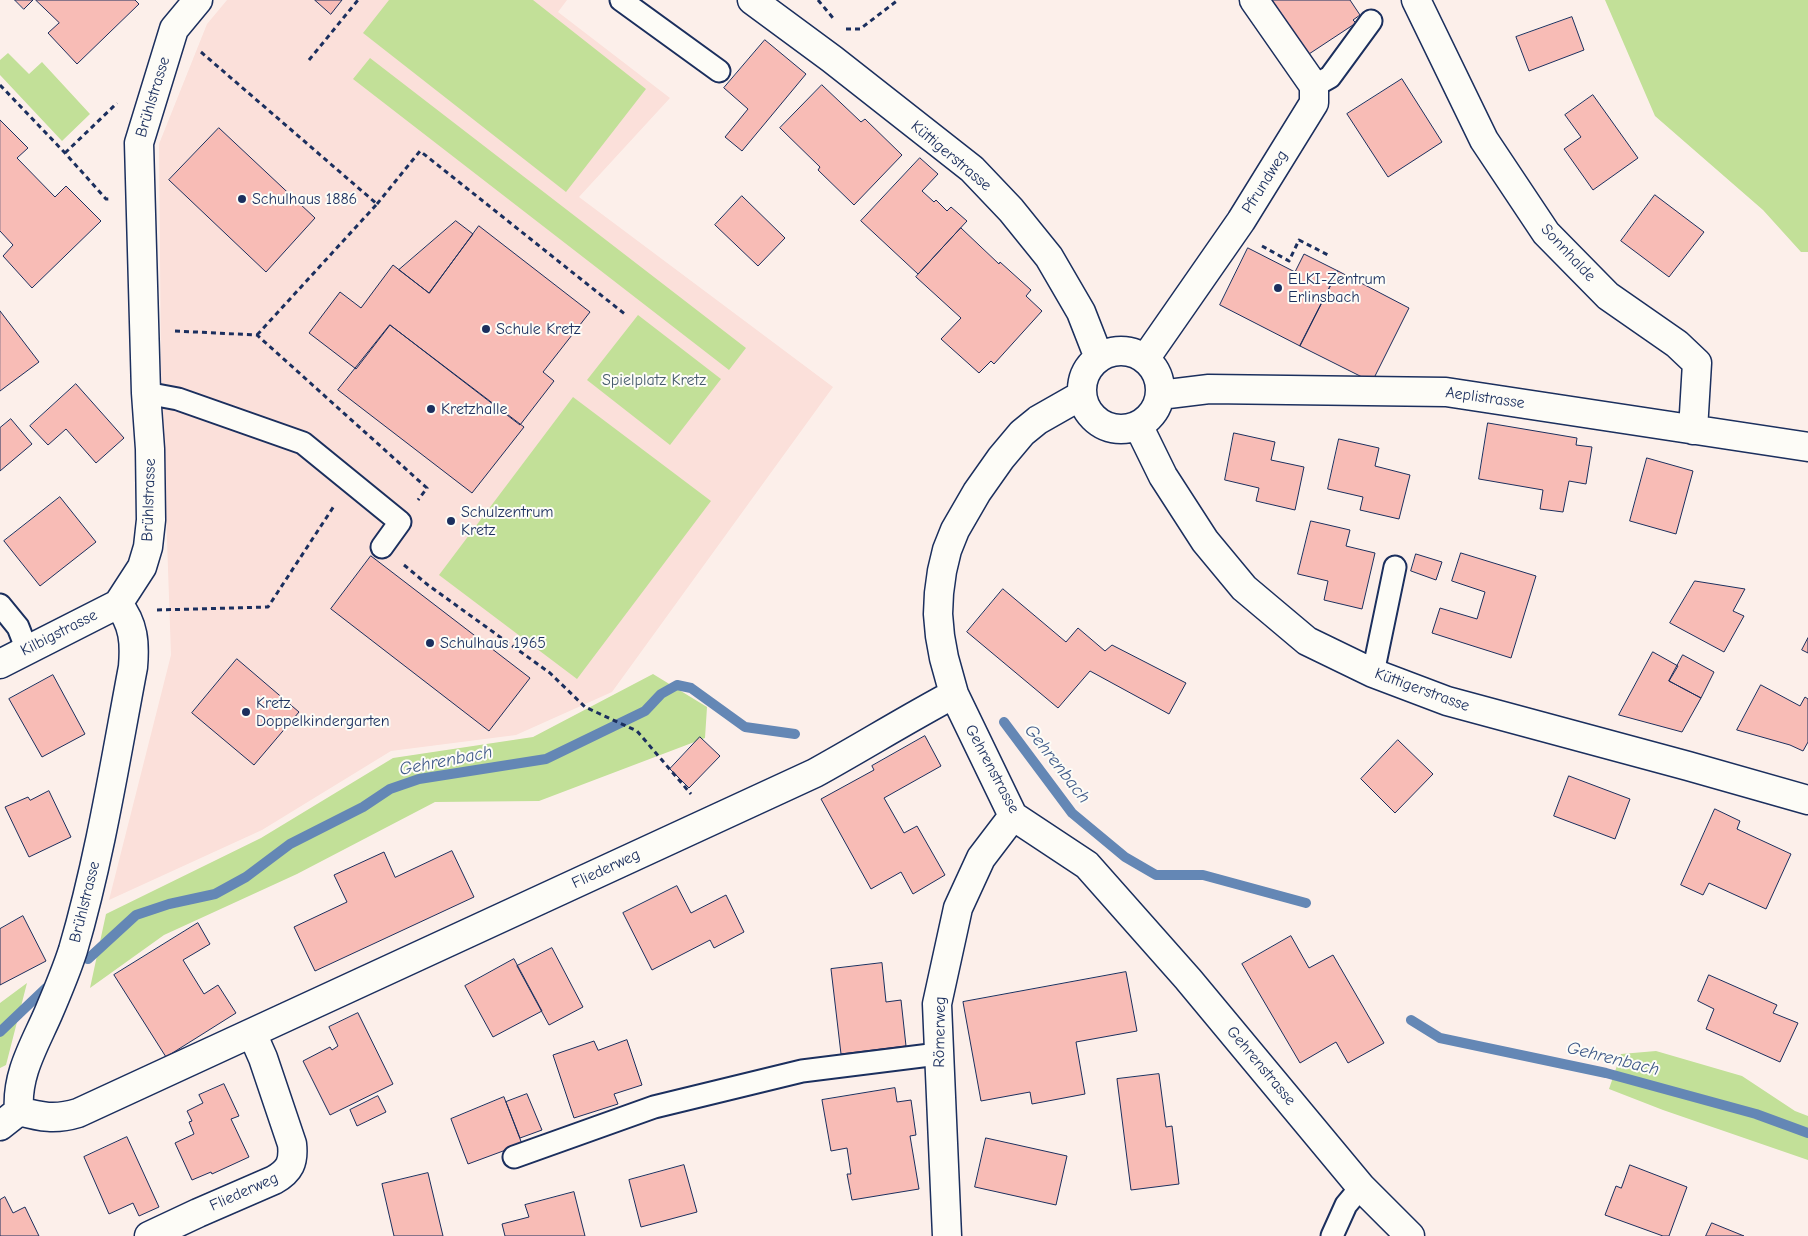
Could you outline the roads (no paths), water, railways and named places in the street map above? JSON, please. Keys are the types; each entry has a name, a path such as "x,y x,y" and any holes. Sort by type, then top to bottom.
{"street":[{"name":"Brühlstrasse","path":"9,1118 18,1098 26,1060 48,1014 72,953 92,880 133,667 135,644 132,627 121,608 142,567 148,547 151,520 139,143 174,29 198,0"},
{"name":"Küttigerstrasse","path":"752,0 832,59 972,170 1012,210 1053,265 1081,312 1099,358"},
{"path":"1254,0 1314,86"},
{"name":"Sonnhalde","path":"1416,0 1484,140 1546,233 1608,296 1677,344 1697,363 1694,430"},
{"name":"Pfrundweg","path":"1145,359 1234,231 1314,103 1314,86"},
{"path":"1120,351 1133,352 1145,359 1156,372 1160,381 1160,395 1152,413 1138,425 1121,429 1108,427 1091,415 1086,408 1082,395 1084,377 1090,367 1099,358 1120,351"},
{"name":"Aeplistrasse","path":"1160,395 1208,389 1446,392 1808,447"},
{"name":"Gehrenstrasse","path":"1082,395 1038,420 1022,433 1001,458 977,492 955,530 947,550 942,571 938,614 943,651 954,694 1013,816 1087,865 1188,979 1361,1187 1410,1236"},
{"name":"Küttigerstrasse","path":"1138,425 1163,476 1205,541 1244,588 1308,641 1373,672 1447,701 1808,800"},
{"name":"Kilbigstrasse","path":"0,664 121,608"},
{"name":"Fliederweg","path":"9,1118 63,1117 78,1113 815,773 864,746 912,716 954,694"},
{"name":"Römerweg","path":"947,1236 937,1004 958,908 980,858 1013,816"},
{"name":"Fliederweg","path":"149,1236 274,1180 284,1174 291,1165 294,1155 292,1144 263,1058 252,1033"}],"lane":[{"path":"621,0 719,71"},
{"path":"1314,86 1330,77 1371,21"},
{"path":"146,394 178,399 303,443 400,522 382,547"},
{"path":"1373,672 1395,567"},
{"path":"0,605 18,627 27,650"},
{"path":"514,1157 654,1107 792,1074 938,1054"},
{"path":"1332,1236 1346,1205 1361,1187"}],"waterway":[{"name":"Gehrenbach","path":"88,959 136,915 169,904 215,894 246,877 290,844 363,807 390,789 419,779 546,759 645,711 661,694 677,685 691,688 745,727 795,734"},
{"name":"Gehrenbach","path":"1004,722 1072,813 1125,857 1156,875 1203,875 1306,903"},
{"name":"Gehrenbach","path":"0,1032 46,988"},
{"name":"Gehrenbach","path":"1411,1020 1440,1038 1606,1073 1756,1114 1808,1133"}],"place":[{"name":"Schulhaus 1886","path":"242,199"},
{"name":"ELKI-Zentrum Erlinsbach","path":"1278,288"},
{"name":"Schule Kretz","path":"486,329"},
{"name":"Kretzhalle","path":"431,409"},
{"name":"Schulzentrum Kretz","path":"451,521"},
{"name":"Schulhaus 1965","path":"430,643"},
{"name":"Kretz Doppelkindergarten","path":"246,712"}],"park label":[{"name":"Spielplatz Kretz","path":"654,380"}]}
